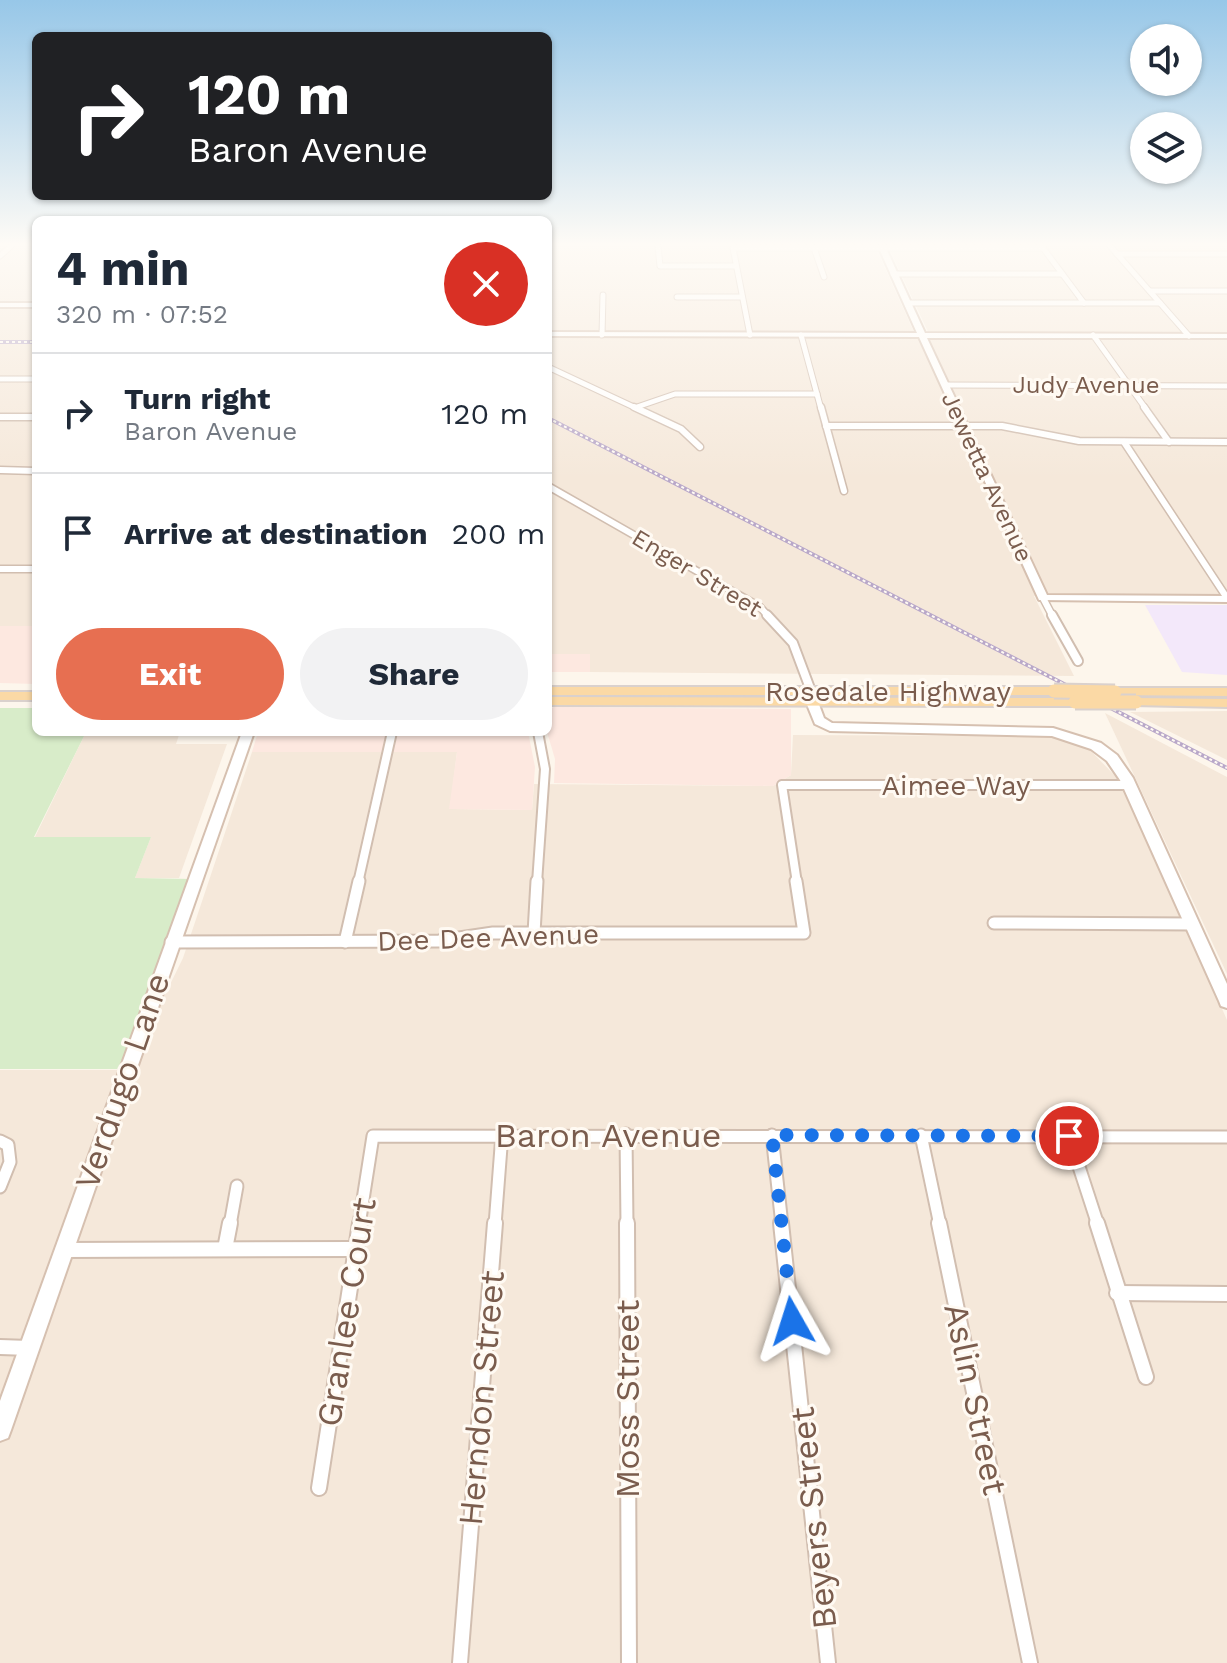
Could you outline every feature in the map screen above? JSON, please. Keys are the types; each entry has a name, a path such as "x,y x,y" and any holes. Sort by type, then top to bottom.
{"main road":[{"name":"Rosedale Highway","path":"552,696 645,691 1227,703"},
{"name":"Rosedale Highway","path":"552,696 716,701 826,695 935,696 962,691 1227,692"},
{"path":"0,696 32,696"}],"street":[{"path":"602,324 602,335"},
{"path":"747,324 749,332"},
{"name":"Jewetta Avenue","path":"916,324 1043,598 1078,661"},
{"path":"1178,324 1189,336"},
{"path":"552,334 749,332 801,335 1227,336"},
{"path":"801,335 844,491"},
{"path":"1093,335 1169,442"},
{"path":"552,369 681,429 700,447"},
{"path":"0,379 32,379"},
{"name":"Judy Avenue","path":"945,385 1227,386"},
{"path":"637,407 675,394 817,394"},
{"path":"0,417 32,417"},
{"path":"826,426 1009,426 1069,440 1227,442"},
{"path":"1124,442 1227,598"},
{"path":"0,470 32,471"},
{"name":"Enger Street","path":"552,488 760,607 793,643 812,696"},
{"path":"0,569 32,569"},
{"path":"1043,598 1227,598"},
{"path":"812,696 819,721 834,728 1063,733 1105,752 1130,785 1227,1001"},
{"name":"Verdugo Lane","path":"0,1430 247,736"},
{"path":"345,942 391,736"},
{"path":"534,933 545,769 539,736"},
{"name":"Aimee Way","path":"804,933 782,785 1130,785"},
{"path":"994,923 1192,924"},
{"name":"Dee Dee Avenue","path":"171,942 439,941 493,933 804,933"},
{"name":"Herndon Street","path":"460,1663 502,1134"},
{"name":"Moss Street","path":"626,1134 629,1663"},
{"name":"Beyers Street","path":"772,1135 828,1663"},
{"name":"Aslin Street","path":"921,1135 1030,1663"},
{"name":"Baron Avenue","path":"373,1136 1227,1137"},
{"name":"Granlee Court","path":"319,1488 373,1136"},
{"path":"1069,1136 1146,1377"},
{"path":"0,1141 8,1145 11,1153 0,1187"},
{"path":"225,1249 237,1186"},
{"path":"63,1250 355,1249"},
{"path":"1117,1293 1227,1294"},
{"path":"0,1347 29,1348"}],"shaded area":[{"path":"0,324 32,324 32,626 0,626"},
{"path":"552,324 910,324 914,332 552,330"},
{"path":"924,324 1227,324 1227,332 928,332"},
{"path":"552,337 1227,339 1227,598 1034,596 1074,676 590,672 590,654 552,654"},
{"path":"1145,605 1227,605 1227,675 1182,672"},
{"path":"0,626 32,626 32,684 0,683"},
{"path":"552,654 590,654 590,672 552,672"},
{"path":"552,708 791,709 791,775 773,786 554,783 555,759 548,736 552,736"},
{"path":"1227,711 1227,760 1130,712"},
{"path":"1105,713 1227,777 1227,974"},
{"path":"793,735 1045,736 1085,745 1123,784 1227,1020 1227,1663 0,1663 0,1070 128,1070 183,958 252,752 457,752 450,809 532,810 534,784 773,786 791,775"},
{"path":"84,736 179,736 176,744 227,744 179,878 135,878 151,837 35,837"},
{"path":"257,736 529,736 535,767 532,810 449,809 457,752 252,752"}],"green space":[{"path":"0,708 32,708 32,736 84,736 34,837 151,837 135,878 192,879 126,1069 0,1069"}],"railway":[{"path":"0,342 32,342"},
{"path":"552,420 1227,768"}],"route":[{"path":"792,1321 772,1135 1069,1136"}]}
